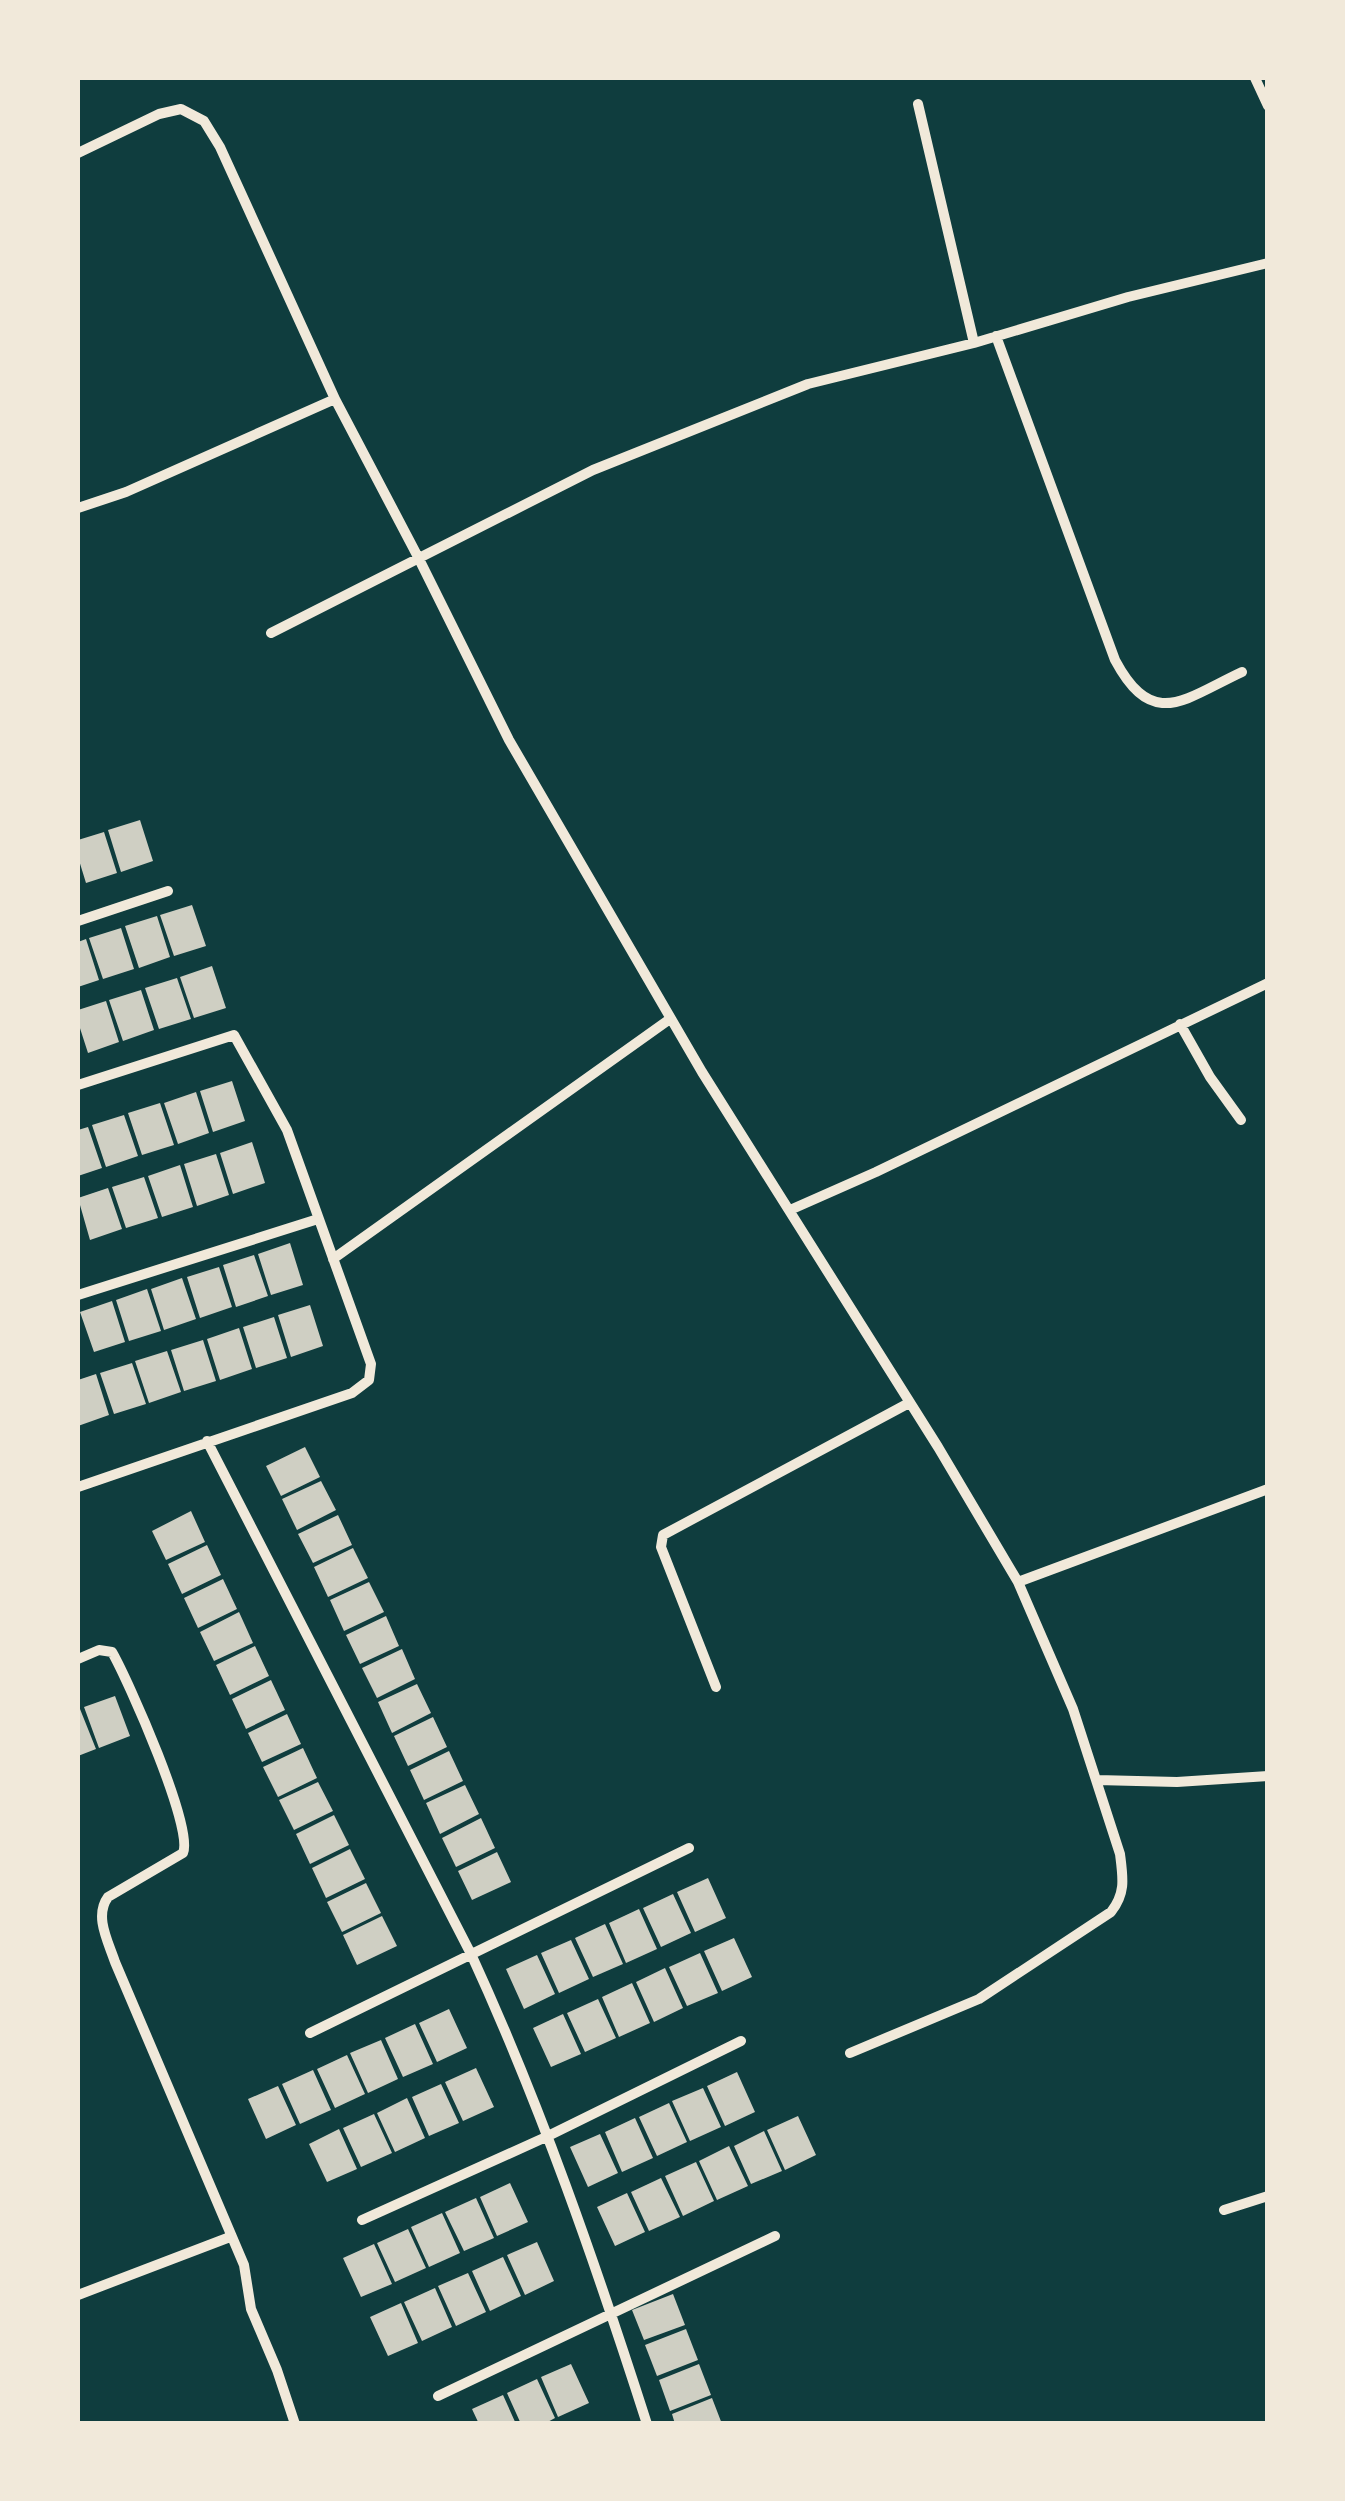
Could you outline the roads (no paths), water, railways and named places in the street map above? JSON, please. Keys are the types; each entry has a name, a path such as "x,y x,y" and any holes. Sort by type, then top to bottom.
{"street":[{"path":"1256,78 1268,106"},
{"path":"918,104 974,343"},
{"path":"78,153 160,114 181,109 204,122 220,147 335,400 509,740 670,1019 1018,1582 1073,1709 1120,1854 1124,1884 1121,1899 1111,1912 979,1999 850,2053"},
{"path":"271,632 594,470 790,391 974,343 1128,297 1268,263"},
{"path":"996,336 1115,660 1128,684 1155,703 1174,704 1242,672"},
{"path":"78,508 126,492 335,400"},
{"path":"78,922 168,892"},
{"path":"790,1210 1268,984"},
{"path":"333,1259 670,1019"},
{"path":"1180,1024 1241,1120"},
{"path":"78,1085 234,1034 288,1130 371,1364 369,1380 352,1393 78,1487"},
{"path":"78,1295 318,1219"},
{"path":"716,1687 661,1547 663,1535 909,1404"},
{"path":"207,1440 472,1954 512,2041 611,2312 647,2424"},
{"path":"1018,1582 1268,1489"},
{"path":"78,1658 99,1650 112,1652 163,1769 186,1836 183,1853 108,1897 100,1907 100,1917 115,1962 244,2264 250,2309 295,2424"},
{"path":"1098,1780 1177,1782 1268,1776"},
{"path":"310,2032 689,1848"},
{"path":"362,2220 546,2137 740,2041"},
{"path":"1224,2210 1268,2196"},
{"path":"438,2396 775,2236"},
{"path":"78,2295 230,2237"}]}
